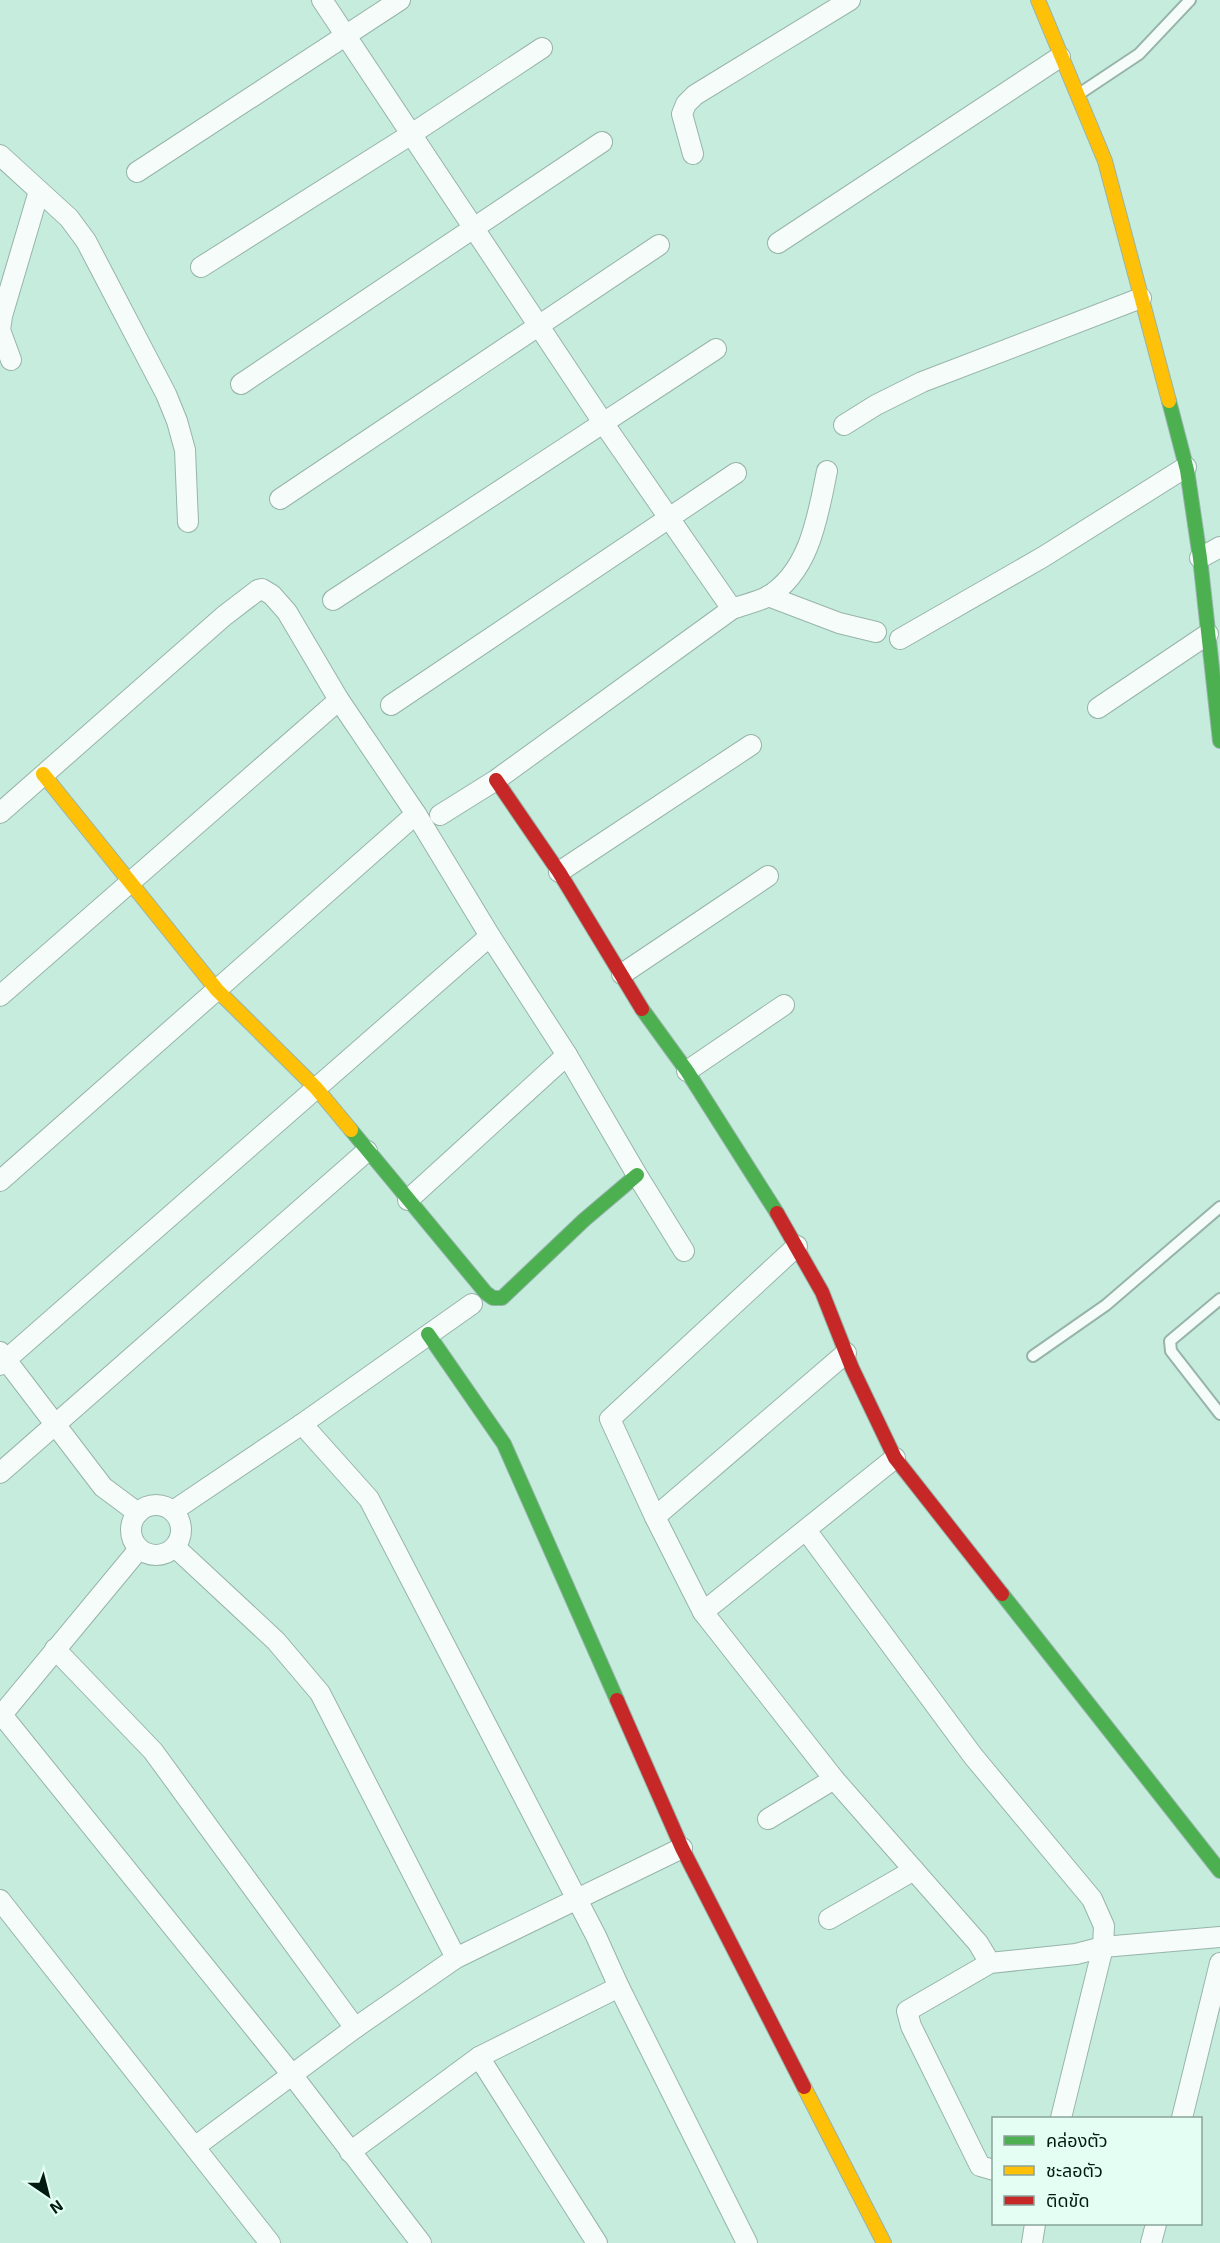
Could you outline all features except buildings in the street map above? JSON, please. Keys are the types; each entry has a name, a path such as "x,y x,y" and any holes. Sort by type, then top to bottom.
{"street":[{"path":"322,0 410,135 476,228 604,424 732,609"},
{"path":"137,172 400,0"},
{"path":"693,154 681,114 686,104 695,95 850,0"},
{"path":"1038,0 1105,161 1186,467 1200,558 1220,741"},
{"path":"201,267 410,135 542,48"},
{"path":"778,243 1060,57"},
{"path":"241,384 602,142"},
{"path":"0,155 69,218 86,241 166,394 185,450 188,522"},
{"path":"11,360 0,330 2,316 39,191"},
{"path":"280,499 659,245"},
{"path":"844,425 876,405 922,382 1141,298"},
{"path":"333,600 716,349"},
{"path":"900,639 1043,557 1186,467"},
{"path":"440,815 496,780 732,609 768,596 797,568 815,530 827,471"},
{"path":"391,705 736,474"},
{"path":"1200,558 1220,547"},
{"path":"0,813 224,616 258,590 262,589 272,595 287,612 339,700 416,814 490,936 567,1055 684,1251"},
{"path":"768,596 840,623 876,632"},
{"path":"1098,708 1208,634"},
{"path":"0,996 339,700"},
{"path":"559,872 751,745"},
{"path":"43,774 217,990 316,1088 367,1152 486,1293 493,1298 502,1298 584,1220 637,1175"},
{"path":"496,780 559,872 644,1012 687,1071 797,1246 822,1292 846,1353 895,1458 1220,1871"},
{"path":"0,1181 416,814"},
{"path":"622,974 768,876"},
{"path":"138,1513 103,1487 2,1359 490,936"},
{"path":"687,1071 784,1005"},
{"path":"408,1200 567,1055"},
{"path":"0,1473 367,1152"},
{"path":"797,1246 610,1419 655,1517 703,1612 834,1779 978,1943 990,1963"},
{"path":"173,1511 302,1424 472,1304"},
{"path":"428,1334 504,1444 682,1848 884,2243"},
{"path":"655,1517 846,1353"},
{"path":"302,1424 369,1499 596,1936 619,1987 747,2243"},
{"path":"703,1612 895,1458"},
{"path":"155,1505 165,1506 173,1511 182,1528 175,1547 167,1553 158,1555 148,1554 140,1549 131,1531 132,1522 138,1513 155,1505"},
{"path":"806,1530 973,1756 1092,1899 1104,1926 1103,1947 1061,2117"},
{"path":"175,1547 276,1641 320,1693 456,1958"},
{"path":"140,1549 1,1716 293,2076 421,2243"},
{"path":"55,1649 153,1751 355,2028"},
{"path":"768,1819 834,1779"},
{"path":"196,2146 355,2028 456,1958 682,1848"},
{"path":"829,1919 914,1870"},
{"path":"0,1900 196,2146 270,2243"},
{"path":"992,2170 980,2166 911,2026 907,2011 990,1963 1076,1954 1103,1947 1220,1937"},
{"path":"1182,2117 1220,1963"},
{"path":"351,2152 478,2057 619,1987"},
{"path":"478,2057 597,2243"},
{"path":"1032,2243 1035,2225"},
{"path":"1151,2243 1156,2225"}],"lane":[{"path":"1077,96 1139,54 1190,0"},
{"path":"1033,1356 1106,1305 1220,1207"},
{"path":"1220,1299 1170,1341 1171,1351 1220,1414"}],"traffic: fast":[{"path":"1169,401 1187,470 1200,558 1220,741"},
{"path":"642,1009 687,1071 777,1213"},
{"path":"351,1130 486,1293 493,1298 502,1298 584,1220 637,1175"},
{"path":"428,1334 504,1444 617,1700"},
{"path":"1002,1594 1220,1871"}],"traffic: slow":[{"path":"1038,0 1105,161 1169,401"},
{"path":"43,774 217,990 316,1088 351,1130"},
{"path":"804,2087 884,2243"}],"traffic: jam":[{"path":"496,780 559,872 642,1009"},
{"path":"777,1213 822,1292 852,1368 895,1458 1002,1594"},
{"path":"617,1700 682,1848 804,2087"}]}
